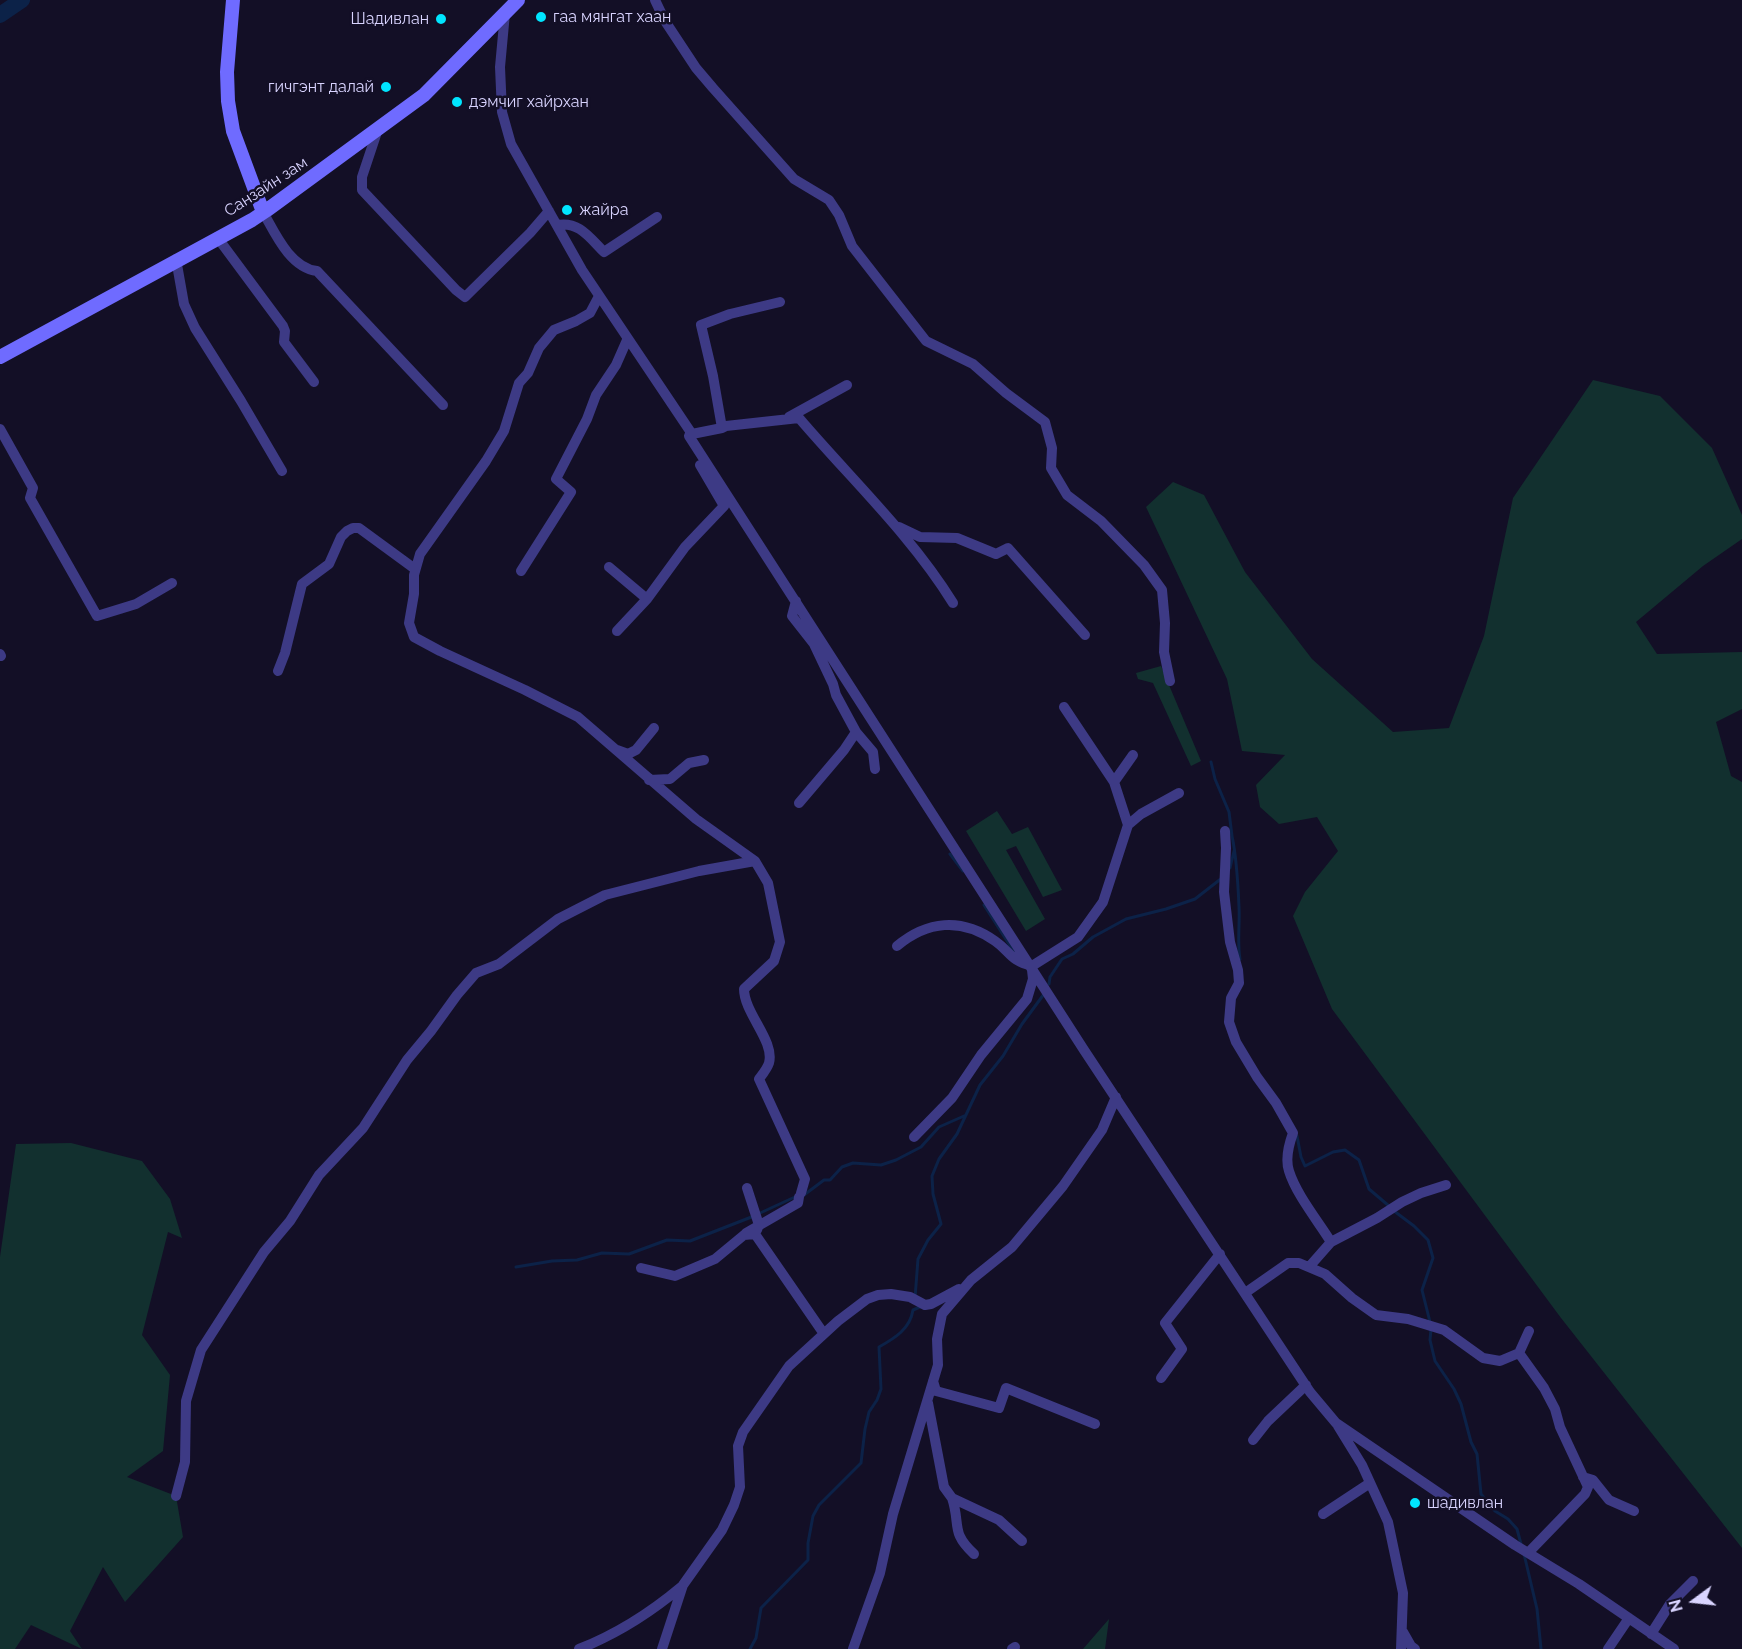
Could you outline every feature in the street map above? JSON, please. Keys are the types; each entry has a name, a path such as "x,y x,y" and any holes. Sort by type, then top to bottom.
{"main road":[{"path":"233,0 227,72 228,100 233,131 263,212"},
{"name":"Санзайн зам","path":"0,357 252,220 424,96 518,0"}],"street":[{"path":"655,0 665,21 696,68 720,96 794,179 829,200 839,215 852,246 926,341 973,364 1006,393 1046,422 1052,448 1051,468 1066,495 1101,521 1144,565 1162,590 1165,623 1164,652 1170,681"},
{"path":"505,13 500,67 502,112 510,144 627,340 1116,1097 1306,1385 1336,1423 1362,1466 1388,1522 1403,1593 1401,1649"},
{"path":"378,129 362,177 362,190 465,297 549,211"},
{"path":"263,212 289,253 299,264 308,270 317,271 443,405"},
{"path":"557,225 568,223 583,231 604,252 657,217"},
{"path":"218,237 283,326 284,342 314,382"},
{"path":"176,260 184,304 195,328 282,471"},
{"path":"599,296 590,313 554,330 539,348 528,373 519,383 504,431 486,461 420,554 414,575 414,594 409,623 414,637 578,717 696,819 755,861 768,883 780,942 774,961 744,989 744,1000 769,1049 769,1064 759,1080 805,1179 798,1203 715,1259 675,1276 641,1268"},
{"path":"722,428 701,325 730,314 780,302"},
{"path":"521,571 571,492 556,479 587,419 596,394 616,365 627,340"},
{"path":"789,418 848,385"},
{"path":"690,435 726,426 799,418 894,524 933,572 953,603"},
{"path":"0,429 33,488 30,498 97,616 136,604 172,583"},
{"path":"617,631 647,599 685,547 724,506 688,444 690,435"},
{"path":"894,524 909,534 920,537 957,538 996,554 1008,548 1085,635"},
{"path":"278,671 285,653 302,584 329,564 347,531 359,528 415,569"},
{"path":"609,567 647,599"},
{"path":"796,601 792,616 814,644 836,695 856,732 873,752 875,770"},
{"path":"1064,707 1114,782 1128,825"},
{"path":"614,748 628,754 636,750 654,728"},
{"path":"799,803 844,750 856,732"},
{"path":"1114,782 1133,755"},
{"path":"649,780 670,779 689,763 704,760"},
{"path":"897,946 912,934 932,926 957,925 981,933 996,942 1017,962 1032,966 1078,937 1102,902 1128,825 1141,814 1179,794"},
{"path":"1225,831 1224,892 1230,942 1238,970 1239,983 1231,998 1229,1022 1236,1042 1293,1133 1288,1145 1288,1170 1299,1192 1331,1242"},
{"path":"176,1496 185,1462 186,1401 201,1350 264,1252 290,1221 319,1175 363,1128 407,1060 476,973 499,964 558,919 605,895 699,871 755,861"},
{"path":"914,1137 952,1098 981,1055 1026,999 1033,979 1032,966"},
{"path":"579,1649 639,1619 683,1585 722,1530 734,1505 740,1487 738,1446 743,1432 789,1366 867,1299 891,1294 910,1297 926,1305 931,1304 971,1280 1012,1247 1063,1186 1102,1130 1116,1097"},
{"path":"1309,1267 1331,1242 1411,1197 1446,1185"},
{"path":"747,1188 753,1232 824,1334"},
{"path":"1161,1378 1182,1349 1165,1323 1220,1254"},
{"path":"1245,1293 1288,1263 1299,1263 1325,1274 1376,1315 1408,1319 1444,1330 1483,1358 1500,1361 1519,1353 1529,1331"},
{"path":"854,1649 880,1573 893,1514 938,1365 937,1338 942,1314 971,1280"},
{"path":"1519,1353 1549,1398 1588,1487 1585,1494 1528,1553"},
{"path":"933,1381 936,1390 999,1408 1006,1388 1095,1424"},
{"path":"1253,1440 1268,1421 1306,1385"},
{"path":"927,1400 944,1487 952,1498 961,1542 974,1554"},
{"path":"1336,1423 1528,1553 1579,1584 1668,1647"},
{"path":"1583,1477 1593,1480 1609,1500 1634,1511"},
{"path":"1323,1514 1370,1483"},
{"path":"952,1498 999,1520 1022,1541"},
{"path":"1652,1634 1670,1604 1693,1581"},
{"path":"662,1649 683,1585"},
{"path":"1608,1649 1629,1618"},
{"path":"1402,1629 1415,1649"}],"green space":[{"path":"1593,380 1660,396 1712,448 1742,515 1742,539 1703,566 1636,622 1657,654 1742,652 1742,709 1716,722 1731,776 1742,782 1742,1548 1561,1318 1332,1009 1293,916 1305,892 1338,851 1317,817 1279,824 1260,807 1256,785 1285,755 1242,751 1227,679 1146,507 1173,482 1204,495 1245,572 1312,659 1393,732 1449,728 1484,636 1513,498"},
{"path":"1161,666 1201,761 1191,766 1153,683 1138,679 1136,673"},
{"path":"997,811 1012,834 1028,827 1062,890 1043,897 1016,846 1006,850 1045,919 1026,931 966,831"},
{"path":"71,1143 142,1161 170,1199 182,1238 168,1232 142,1335 170,1375 163,1451 127,1477 176,1496 183,1537 125,1602 103,1567 70,1631 82,1649 31,1625 15,1649 0,1649 0,1257 16,1144"},
{"path":"1109,1619 1105,1649 1083,1649"}],"waterway":[{"path":"0,15 22,0"},
{"path":"1211,762 1215,779 1229,812 1232,836"},
{"path":"1232,836 1238,880 1240,959"},
{"path":"1230,868 1234,851"},
{"path":"950,854 963,871"},
{"path":"1049,984 1050,977 1062,959 1073,954 1093,937 1126,919 1195,899 1222,878"},
{"path":"984,905 1016,955"},
{"path":"915,1298 918,1259 928,1240 941,1224 933,1194 932,1176 939,1159 957,1134 980,1085 1003,1056 1022,1024 1044,994"},
{"path":"804,1195 824,1180 830,1180 842,1167 853,1163 881,1165 896,1160 921,1147 939,1127 964,1116"},
{"path":"1297,1136 1305,1166 1333,1152 1345,1150 1359,1160 1369,1189 1389,1206"},
{"path":"758,1214 797,1196"},
{"path":"1394,1211 1428,1240 1433,1258 1422,1290 1430,1322"},
{"path":"516,1267 552,1261 577,1260 602,1253 629,1254 667,1240 690,1241 754,1216"},
{"path":"750,1649 756,1638 761,1608 808,1560 808,1543 813,1516 819,1505 861,1463 869,1412 881,1389 879,1347 901,1332 909,1323 913,1310 920,1307"},
{"path":"1431,1329 1430,1340 1435,1361 1461,1404 1471,1442 1477,1454 1481,1494 1495,1511 1508,1519 1517,1529 1521,1544"},
{"path":"1524,1554 1537,1609 1541,1649"}],"place":[{"name":"гаа мянгат хаан","path":"541,17"},
{"name":"Шадивлан","path":"441,19"},
{"name":"гичгэнт далай","path":"386,87"},
{"name":"дэмчиг хайрхан","path":"457,102"},
{"name":"жайра","path":"567,210"},
{"name":"шадивлан","path":"1415,1503"}]}
